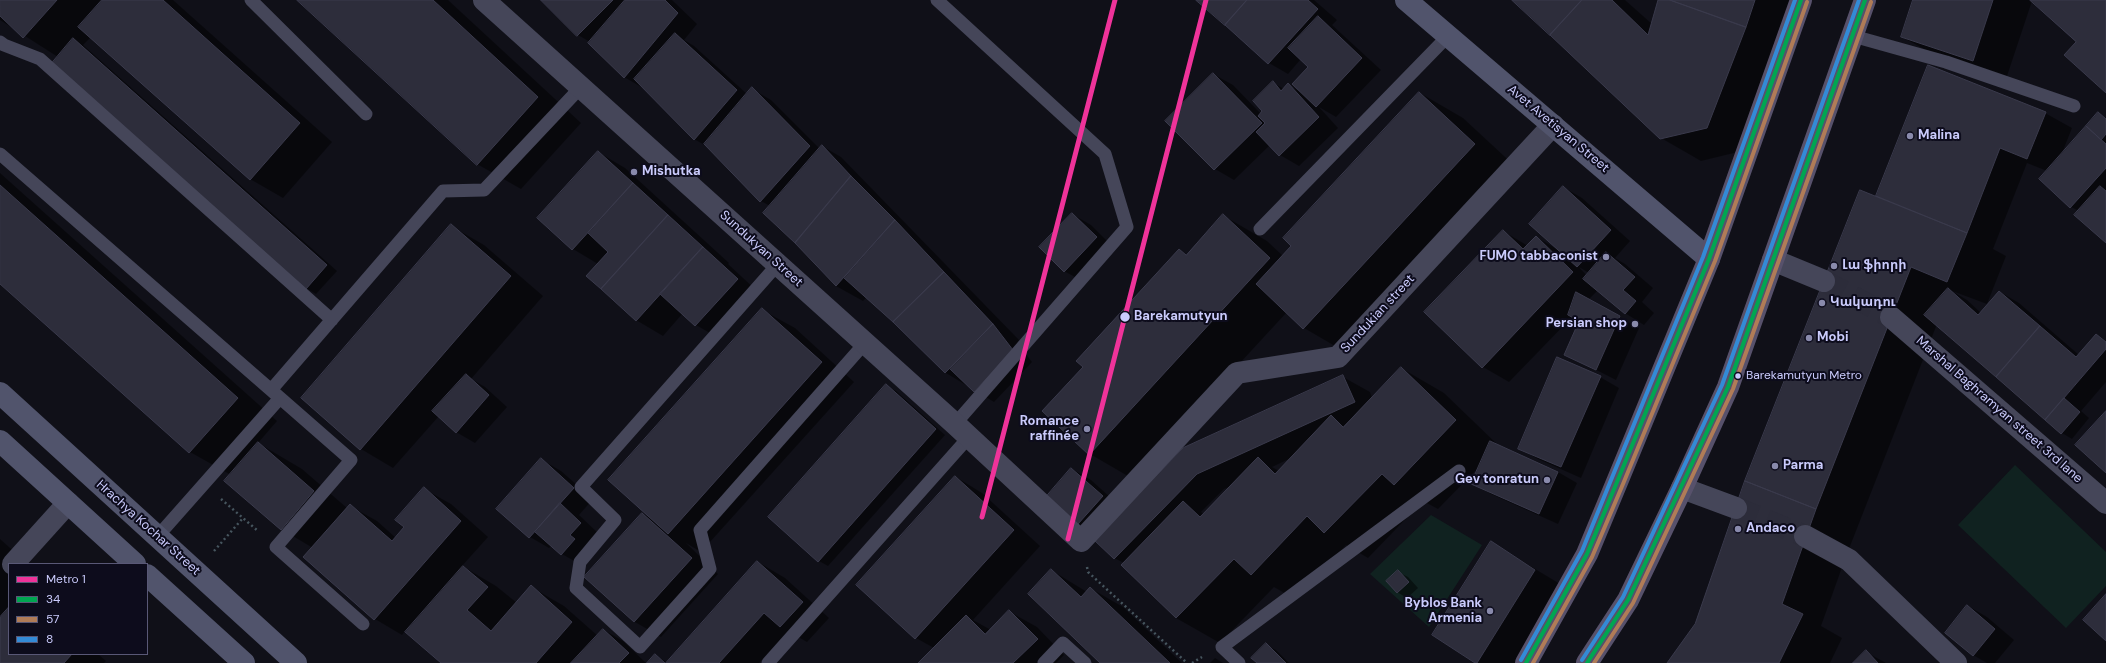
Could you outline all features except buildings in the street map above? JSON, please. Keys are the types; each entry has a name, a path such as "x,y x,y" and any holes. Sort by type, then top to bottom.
{"main road":[{"name":"Avet Avetisyan Street","path":"1406,0 1553,124 1709,259"},
{"path":"1526,663 1587,554 1709,259 1801,0"},
{"path":"1587,663 1628,600 1682,488 1728,387 1865,0"},
{"name":"Hrachya Kochar Street","path":"0,393 296,663"},
{"path":"0,441 134,563"},
{"path":"148,576 244,663"}],"street":[{"name":"Sundukyan Street","path":"484,0 962,430"},
{"name":"Sundukian street","path":"1081,541 1237,373 1338,357 1553,124"},
{"path":"1773,260 1824,281"},
{"name":"Marshal Baghramyan street 3rd lane","path":"1891,317 2106,503"},
{"path":"962,430 1081,541"},
{"path":"1682,488 1736,508"},
{"path":"14,563 68,503"},
{"path":"1805,536 1849,560 1956,663"},
{"path":"0,578 8,569"}],"lane":[{"path":"251,0 366,114"},
{"path":"768,663 962,430 1127,227 1105,154 937,0"},
{"path":"1260,229 1448,36"},
{"path":"1853,36 1946,62 2074,106"},
{"path":"0,42 4,45 40,58 332,320"},
{"path":"157,537 204,484 276,394 332,320 443,191 484,190 581,87"},
{"path":"0,154 351,460 276,547 363,624"},
{"path":"778,264 581,487 615,520 580,562 576,588 640,647 710,569 700,530 865,343"},
{"path":"1239,663 1222,647 1459,471"},
{"path":"1044,663 1063,643 1085,663"}],"path":[{"path":"204,484 276,547"},
{"path":"211,554 243,518"},
{"path":"1081,541 1088,572 1186,663"}],"green space":[{"path":"2015,465 2106,552 2106,586 2066,628 1958,525"},
{"path":"1431,515 1482,545 1429,627 1370,574"}],"tunnel":[{"path":"1824,281 1891,317"},
{"path":"1736,508 1805,536"}],"metro line":[{"name":"1","path":"982,517 1115,0"},
{"name":"1","path":"1068,539 1206,0"}],"transit line":[{"name":"8","path":"1521,660 1582,551 1703,257 1795,0"},
{"name":"34","path":"1526,663 1587,554 1617,482 1709,259 1801,0"},
{"name":"8","path":"1582,660 1623,597 1722,385 1859,0"},
{"name":"34","path":"1587,663 1628,600 1728,387 1865,0"},
{"name":"57","path":"1533,663 1592,557 1623,484 1715,261 1807,2"},
{"name":"57","path":"1594,663 1633,603 1733,389 1871,2"}],"place":[{"name":"Malina","path":"1910,136"},
{"name":"Mishutka","path":"634,172"},
{"name":"FUMO tabbaconist","path":"1606,257"},
{"name":"Լա ֆիորի","path":"1834,266"},
{"name":"Կակադու","path":"1822,303"},
{"name":"Barekamutyun","path":"1125,317"},
{"name":"Persian shop","path":"1635,324"},
{"name":"Mobi","path":"1809,338"},
{"name":"Barekamutyun Metro","path":"1738,376"},
{"name":"Romance raffinée","path":"1087,429"},
{"name":"Parma","path":"1775,466"},
{"name":"Gev tonratun","path":"1547,480"},
{"name":"Andaco","path":"1738,529"},
{"name":"Byblos Bank Armenia","path":"1490,611"}]}
